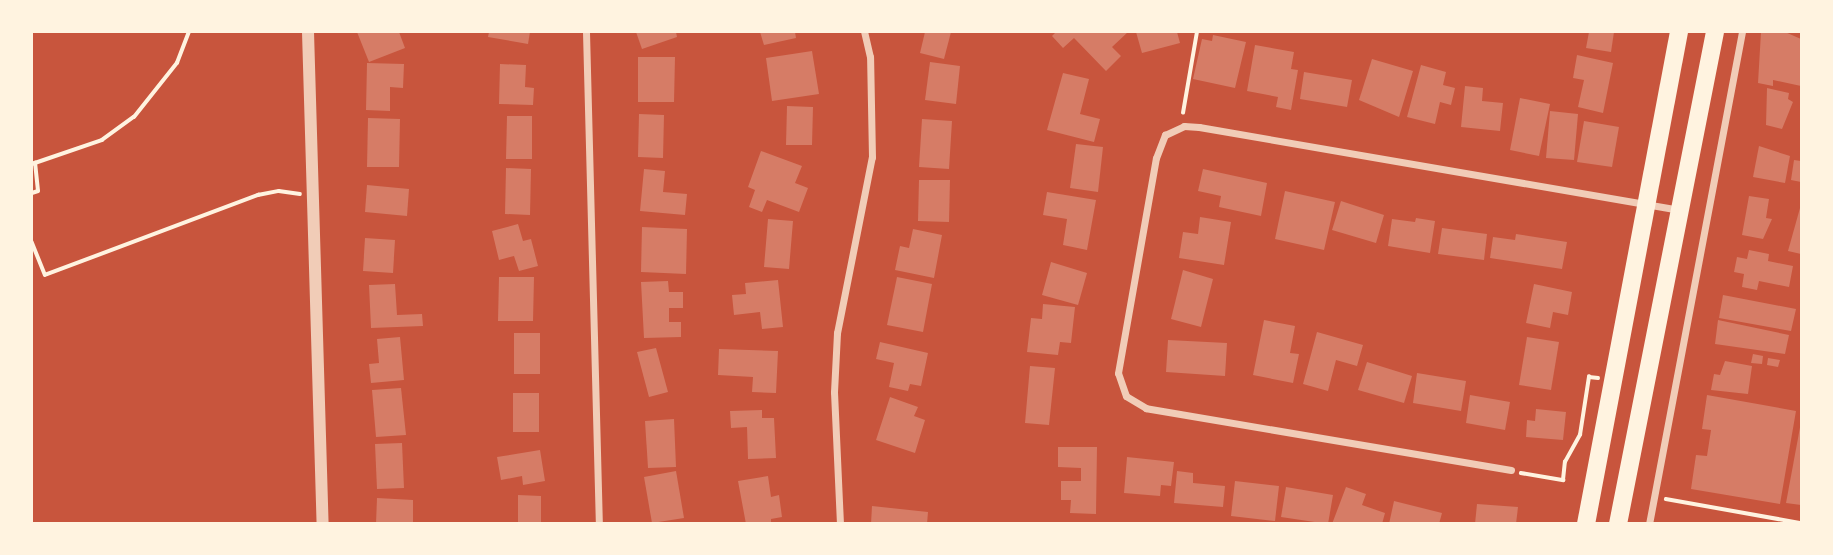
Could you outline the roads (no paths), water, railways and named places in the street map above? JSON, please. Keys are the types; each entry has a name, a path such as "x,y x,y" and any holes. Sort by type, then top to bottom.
{"main road":[{"path":"1586,523 1679,32"},
{"path":"1618,523 1715,32"}],"street":[{"path":"308,32 323,523"},
{"path":"586,32 599,523"},
{"path":"840,523 834,392 837,333 872,157 870,57 864,32"},
{"path":"1649,523 1742,32"},
{"path":"1511,470 1146,408 1126,396 1118,373 1156,158 1165,135 1184,126 1680,211"}]}
